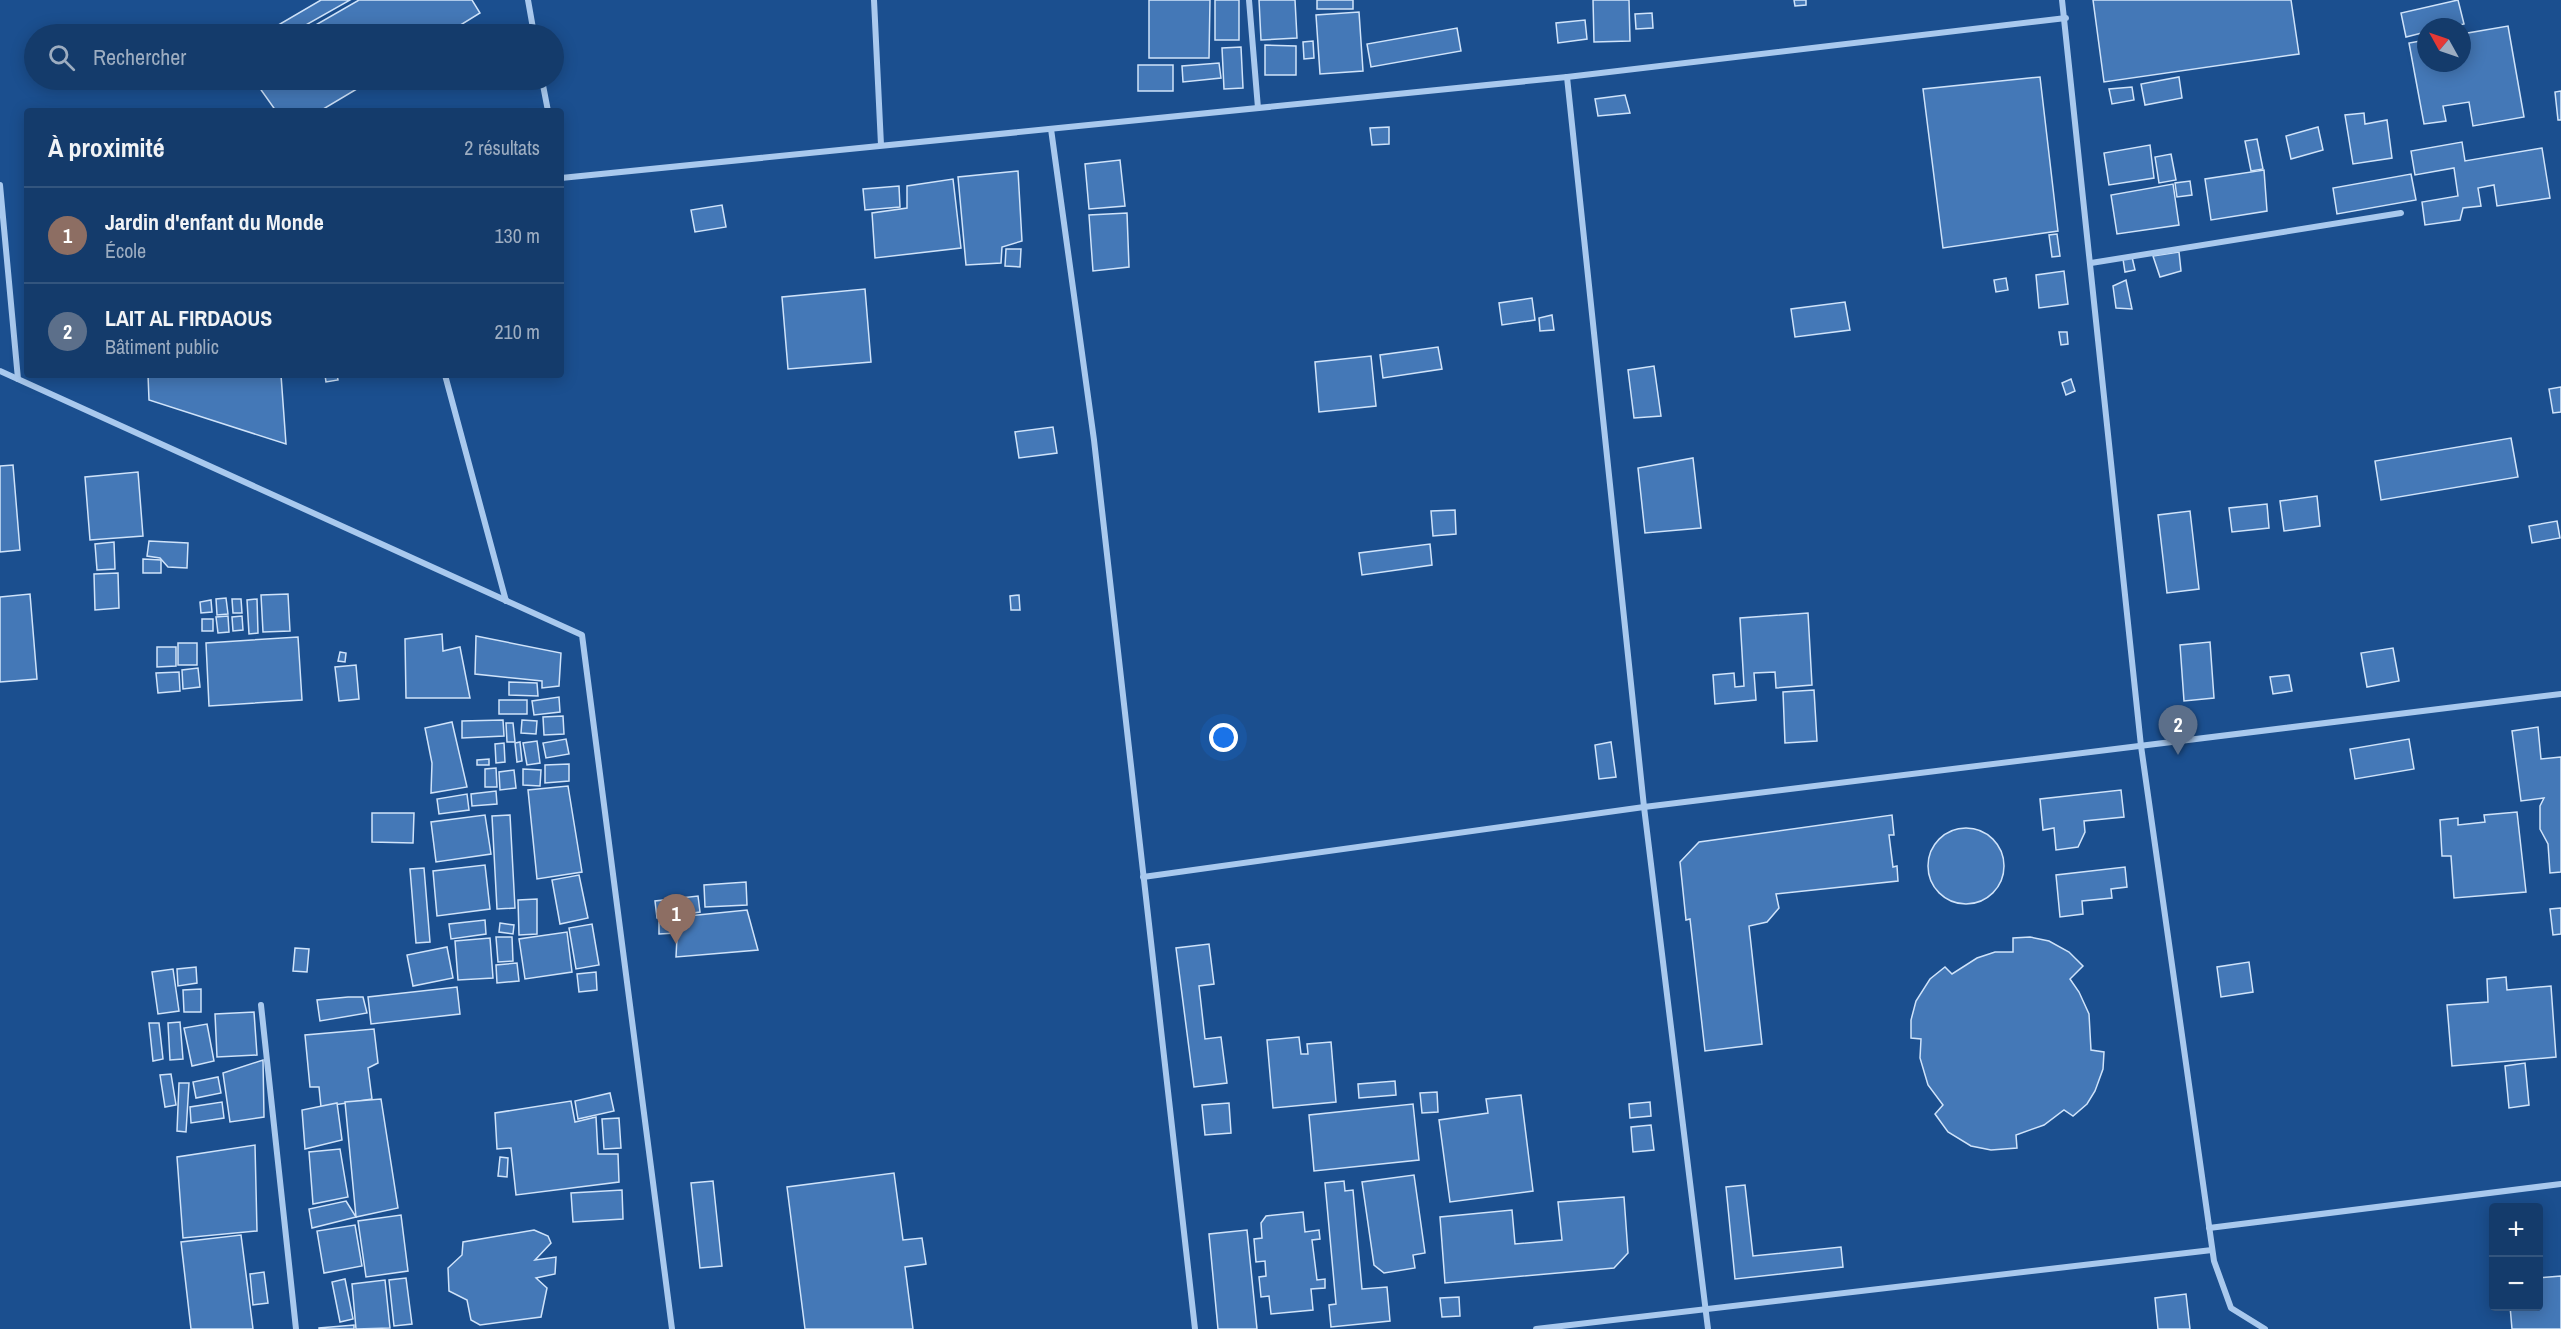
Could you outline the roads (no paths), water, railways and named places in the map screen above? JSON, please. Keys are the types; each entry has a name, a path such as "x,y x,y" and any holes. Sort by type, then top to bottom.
{"street":[{"path":"528,0 532,24"},
{"path":"874,0 881,146"},
{"path":"1249,0 1258,108"},
{"path":"2062,0 2066,18 2141,746 2212,1250 2232,1308 2265,1329"},
{"path":"564,178 1567,77 2066,18"},
{"path":"1567,77 1644,807 1708,1329"},
{"path":"545,90 548,108"},
{"path":"1051,129 1094,440 1195,1329"},
{"path":"0,184 18,379"},
{"path":"2091,263 2401,213"},
{"path":"0,371 582,635 672,1329"},
{"path":"446,378 506,601"},
{"path":"1143,877 1644,807 2561,694"},
{"path":"261,1005 296,1329"},
{"path":"2209,1228 2561,1184"},
{"path":"1536,1329 2212,1250"}],"place":[{"name":"LAIT AL FIRDAOUS","path":"2178,755"},
{"name":"Jardin d'enfant du Monde","path":"676,944"}]}
